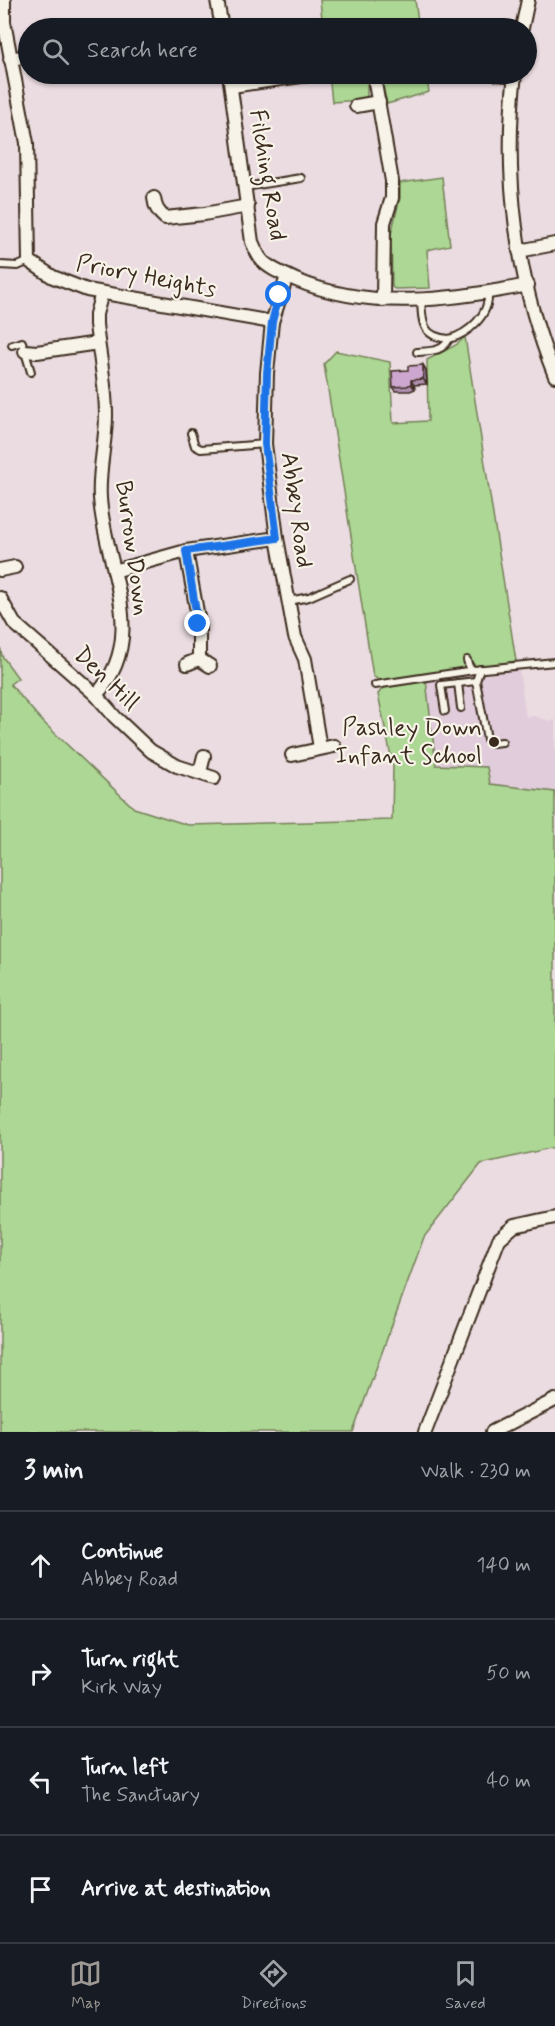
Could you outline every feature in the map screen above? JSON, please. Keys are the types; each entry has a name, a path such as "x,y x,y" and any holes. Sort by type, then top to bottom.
{"street":[{"path":"4,0 4,22 27,143 29,261"},
{"path":"217,0 220,18"},
{"path":"524,18 528,0"},
{"path":"10,59 18,58"},
{"path":"232,86 246,84"},
{"path":"375,84 392,181 392,198 384,223 383,300"},
{"path":"514,84 510,158 512,204 519,251 537,324 555,376"},
{"name":"Filching Road","path":"232,86 252,242 262,261 287,276 335,294 383,300 453,298 528,285"},
{"path":"356,106 379,102"},
{"path":"154,198 159,214 165,218 248,206"},
{"path":"519,251 555,244"},
{"name":"Priory Heights","path":"29,261 39,269 72,286 272,322"},
{"name":"Abbey Road","path":"287,276 272,322 267,373 265,444 277,538 295,637 305,659 320,748"},
{"name":"Burrow Down","path":"96,695 113,672 120,655 123,634 122,609 100,500 100,469 106,417 96,314 102,293"},
{"path":"25,351 37,352 98,343"},
{"path":"114,571 165,555 277,538"},
{"path":"186,551 198,624 193,661 210,666"},
{"path":"0,570 15,567"},
{"name":"Den Hill","path":"0,597 14,623 96,695 115,717 151,751 177,766 214,778"},
{"path":"292,755 334,746"},
{"path":"200,772 204,756"},
{"path":"425,1432 499,1239 514,1226 555,1217"},
{"path":"492,1432 555,1400"}],"lane":[{"path":"245,187 301,178"},
{"path":"0,265 18,266 29,261"},
{"path":"421,299 423,325 428,333 437,338 448,339 462,336 474,326 488,300 488,293"},
{"path":"417,352 441,349 446,345 448,339"},
{"path":"12,345 22,342 31,372"},
{"path":"191,433 195,446 201,449 265,444"},
{"path":"289,602 309,597 350,579"},
{"path":"467,660 469,667 477,670"},
{"path":"375,685 477,670 555,662"},
{"path":"477,670 476,681 487,739 492,742 502,742"},
{"path":"445,711 441,685 476,681"},
{"path":"458,683 461,708"}],"shaded area":[{"name":"Pashley Down Infant School","path":"519,669 526,717 534,716 549,721 555,720 555,792 490,784 487,767 436,765 426,680 474,673 480,678 483,675"}],"green space":[{"path":"320,0 415,0 418,18 322,18"},
{"path":"330,84 372,84 367,85 367,97 361,100 332,102"},
{"path":"382,84 428,84 429,92 387,104"},
{"path":"442,177 450,245 427,250 430,288 395,289 392,287 391,234 400,198 400,183"},
{"path":"465,337 516,661 477,667 470,660 465,661 465,670 380,681 373,676 324,364 336,351 390,362 393,423 428,421 427,360 456,345"},
{"path":"0,646 2,656 18,678 10,684 42,721 134,808 188,825 392,820 393,766 378,694 383,688 426,680 436,765 487,767 490,784 555,792 555,1147 481,1164 424,1237 353,1432 0,1432"}],"building":[{"path":"423,365 423,379 411,380 411,384 407,386 393,387 392,371 408,370 408,366"}],"place":[{"name":"Pashley Down Infant School","path":"494,742"}],"route":[{"path":"198,624 186,551 277,538 265,444 267,373 272,322 279,295"}]}
